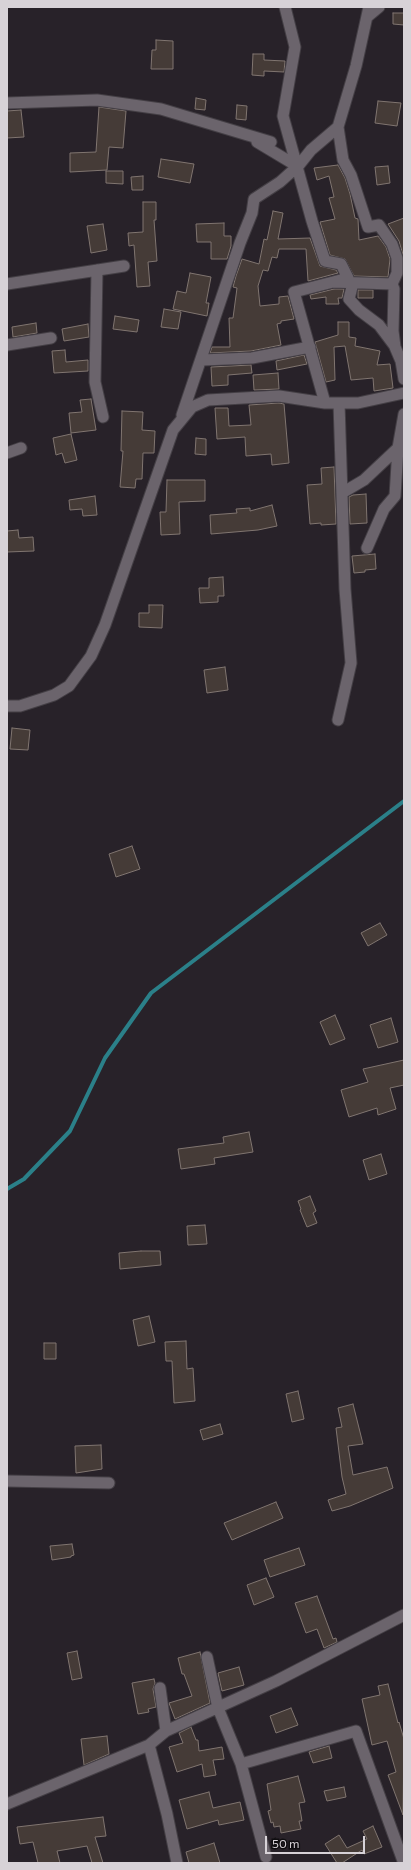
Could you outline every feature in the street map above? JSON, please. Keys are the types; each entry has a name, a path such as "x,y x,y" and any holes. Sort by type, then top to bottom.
{"street":[{"path":"285,7 295,47 283,116 312,221 325,261 341,264 348,278 294,292 325,403"},
{"path":"379,7 368,12 356,66 338,127 343,160 351,175 368,227 379,225 392,244 397,258 397,273 392,284 394,289 393,331 395,346 404,379"},
{"path":"7,103 97,100 161,109 271,142"},
{"path":"140,100 196,116 243,134 297,166"},
{"path":"180,420 202,360 240,243 252,213 254,199 280,182 311,150 338,127"},
{"path":"7,284 124,266"},
{"path":"97,270 95,382 103,417"},
{"path":"334,282 392,284"},
{"path":"353,283 349,299 359,310 379,324 395,346"},
{"path":"7,345 50,338"},
{"path":"202,360 252,358 310,347"},
{"path":"7,706 20,706 54,695 69,686 91,656 105,625 173,430 192,407 208,400 279,396 325,403 358,403 404,393"},
{"path":"338,720 351,662 345,589 339,404"},
{"path":"367,548 384,509 395,496 398,448 403,430 404,414"},
{"path":"7,453 21,448"},
{"path":"342,494 364,480 398,448"},
{"path":"7,1481 109,1483"},
{"path":"7,1804 149,1745 166,1732 218,1708 404,1615"},
{"path":"207,1657 218,1708 241,1764 266,1857"},
{"path":"160,1688 166,1732"},
{"path":"241,1764 356,1731 401,1861"},
{"path":"149,1745 167,1814 177,1863"}],"building":[{"path":"393,13 404,13 404,25 393,24"},
{"path":"156,40 173,41 173,69 151,69 152,50 156,50"},
{"path":"253,54 264,54 264,60 285,61 284,72 264,71 264,76 252,75"},
{"path":"196,98 206,100 205,110 195,109"},
{"path":"378,101 401,103 397,126 375,123"},
{"path":"237,105 247,106 246,120 236,119"},
{"path":"99,107 126,111 123,148 109,147 107,170 70,172 70,153 96,152"},
{"path":"21,110 24,137 7,138 7,111"},
{"path":"161,159 194,164 190,183 158,177"},
{"path":"338,165 345,178 355,218 358,219 359,240 378,236 386,247 390,259 388,277 354,276 345,259 330,255 320,222 335,219 329,198 334,197 329,176 317,180 314,168"},
{"path":"388,166 390,183 377,185 375,167"},
{"path":"106,171 123,171 123,184 106,183"},
{"path":"143,176 143,190 132,190 131,177"},
{"path":"143,202 156,202 156,220 154,220 157,261 148,262 150,286 137,287 134,245 129,246 128,233 143,232"},
{"path":"273,211 283,213 278,239 310,238 320,266 336,270 338,273 308,281 306,249 279,249 277,258 272,257 268,271 263,270 258,286 260,306 279,304 279,297 288,296 294,319 281,321 281,323 277,324 281,345 251,351 210,353 212,347 230,347 229,318 233,318 237,288 233,287 236,276 242,259 259,264 264,239 267,240"},
{"path":"404,218 404,258 399,241 388,224"},
{"path":"224,223 224,236 231,236 231,246 227,259 211,259 211,242 197,242 196,224"},
{"path":"103,224 107,250 91,253 87,226"},
{"path":"190,273 211,277 206,303 209,303 207,316 173,309 177,291 186,293"},
{"path":"334,289 344,289 342,298 338,298 339,304 326,304 326,297 311,299 310,295"},
{"path":"358,290 373,290 373,298 358,298"},
{"path":"164,309 181,312 178,329 161,327"},
{"path":"115,316 139,320 137,332 113,329"},
{"path":"338,322 349,322 349,337 356,338 355,346 380,351 377,365 390,364 393,388 374,391 373,378 351,380 345,346 334,347 335,380 326,382 315,342 338,335"},
{"path":"36,323 37,333 13,337 12,327"},
{"path":"88,324 89,337 64,341 62,329"},
{"path":"65,350 66,362 88,360 88,371 54,373 52,351"},
{"path":"304,355 307,364 277,370 276,361"},
{"path":"251,365 252,373 228,375 228,385 212,386 211,367"},
{"path":"278,373 279,389 254,390 253,375"},
{"path":"91,399 96,430 71,433 69,413 82,412 80,400"},
{"path":"284,404 289,463 272,465 271,454 246,456 245,437 217,439 215,408 228,408 229,426 251,425 249,405"},
{"path":"122,411 143,412 142,430 155,431 154,453 143,453 142,479 136,479 135,488 120,487 123,451 121,451"},
{"path":"71,434 77,460 65,463 62,453 56,455 53,438"},
{"path":"196,438 206,439 206,455 195,454"},
{"path":"334,467 336,524 310,524 307,485 322,484 321,468"},
{"path":"167,480 205,480 205,501 179,502 180,534 161,535 160,512 166,512"},
{"path":"366,494 367,523 350,524 349,497 353,495"},
{"path":"95,496 97,515 83,516 82,509 70,510 69,500"},
{"path":"272,505 277,526 258,530 211,534 210,515 237,513 236,509 250,508 250,511"},
{"path":"18,530 19,538 33,537 34,551 7,552 7,531"},
{"path":"375,554 376,569 354,573 352,556"},
{"path":"223,577 224,596 218,596 218,602 200,603 199,588 209,588 209,578"},
{"path":"149,605 163,605 162,628 139,627 139,613 149,613"},
{"path":"225,667 228,690 207,693 204,670"},
{"path":"12,728 30,730 28,750 10,749"},
{"path":"132,846 140,869 116,877 109,854"},
{"path":"380,923 387,935 368,946 361,933"},
{"path":"335,1015 345,1039 330,1045 320,1022"},
{"path":"391,1018 398,1042 378,1048 370,1025"},
{"path":"404,1060 404,1085 390,1088 396,1109 378,1115 377,1108 349,1117 341,1090 368,1082 363,1069"},
{"path":"249,1132 253,1152 214,1158 215,1164 181,1169 178,1149 224,1143 223,1137"},
{"path":"381,1154 387,1174 369,1180 363,1160"},
{"path":"310,1196 316,1211 313,1213 317,1223 307,1227 298,1201"},
{"path":"205,1225 207,1244 188,1245 187,1226"},
{"path":"160,1251 161,1265 120,1269 119,1253"},
{"path":"149,1316 155,1342 138,1346 133,1320"},
{"path":"186,1341 187,1369 193,1368 195,1401 174,1403 172,1361 166,1361 165,1342"},
{"path":"44,1343 56,1343 56,1359 44,1359"},
{"path":"298,1391 304,1419 292,1422 286,1394"},
{"path":"353,1404 363,1444 348,1446 353,1475 387,1467 393,1488 350,1506 332,1511 328,1500 346,1494 342,1477 336,1428 342,1427 338,1408"},
{"path":"220,1424 223,1434 203,1440 200,1430"},
{"path":"101,1445 102,1469 76,1473 75,1446"},
{"path":"276,1502 283,1518 232,1540 224,1523"},
{"path":"72,1544 74,1555 71,1557 52,1560 50,1546"},
{"path":"299,1548 305,1565 270,1577 264,1560"},
{"path":"266,1578 274,1597 254,1605 247,1585"},
{"path":"317,1596 333,1639 336,1638 337,1642 324,1648 317,1629 306,1633 295,1603"},
{"path":"77,1651 82,1678 72,1680 67,1653"},
{"path":"200,1652 210,1703 175,1719 169,1703 192,1696 184,1674 182,1674 178,1658"},
{"path":"239,1667 244,1685 222,1691 218,1673"},
{"path":"154,1679 155,1683 153,1689 156,1707 148,1709 149,1712 138,1714 132,1683"},
{"path":"388,1684 398,1723 399,1722 404,1739 403,1815 388,1775 396,1772 387,1741 372,1745 362,1699 380,1695 378,1686"},
{"path":"291,1708 298,1725 276,1733 270,1716"},
{"path":"191,1727 196,1740 198,1740 199,1751 222,1747 224,1759 213,1760 216,1775 204,1777 202,1764 177,1772 169,1747 183,1743 179,1733"},
{"path":"107,1736 109,1754 84,1765 81,1739"},
{"path":"329,1746 332,1758 313,1763 309,1752"},
{"path":"298,1776 305,1802 299,1803 302,1821 299,1821 301,1829 281,1833 280,1826 274,1827 273,1822 271,1823 268,1811 271,1810 267,1784"},
{"path":"344,1787 346,1797 327,1801 324,1791"},
{"path":"209,1792 213,1808 240,1802 244,1820 219,1825 218,1820 187,1829 179,1800"},
{"path":"103,1817 106,1836 95,1837 103,1863 92,1863 87,1846 57,1851 60,1863 38,1863 33,1842 20,1844 17,1827"},
{"path":"373,1826 382,1847 364,1854 362,1850 342,1863 337,1863 325,1844 339,1835 347,1848 367,1839 363,1831"},
{"path":"214,1843 220,1863 189,1863 186,1852"}],"waterway":[{"path":"7,1189 24,1179 70,1131 105,1058 151,993 404,801"}]}
